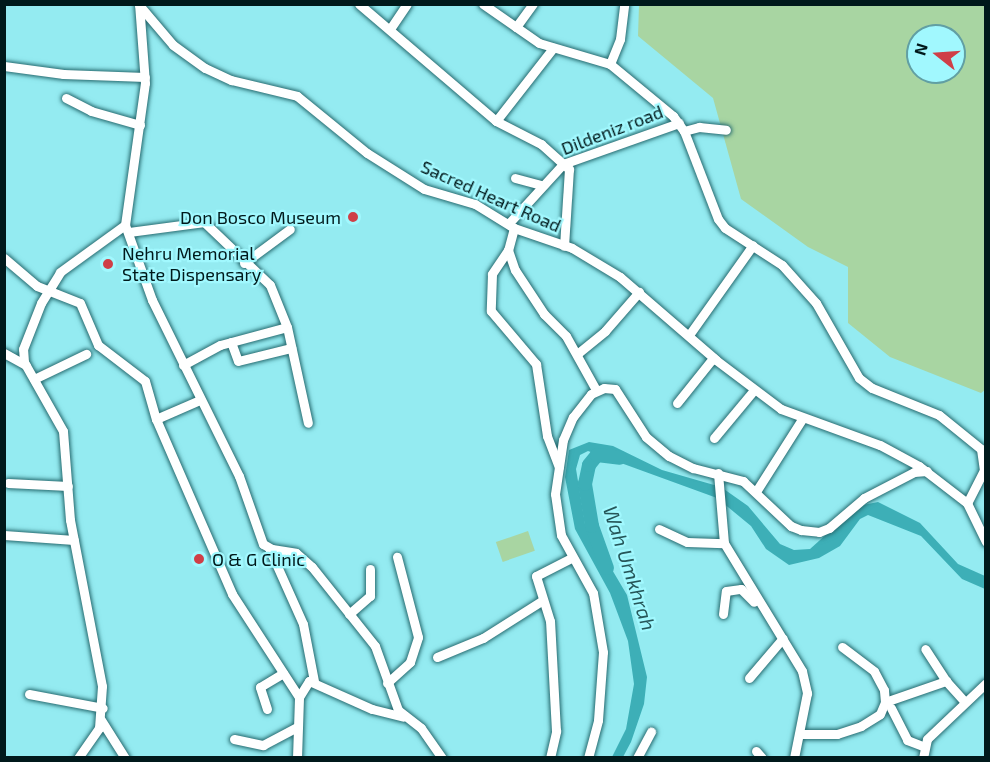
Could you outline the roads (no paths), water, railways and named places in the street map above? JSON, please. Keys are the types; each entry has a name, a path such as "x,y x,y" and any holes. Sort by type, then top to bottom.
{"street":[{"path":"139,4 145,77 127,229 153,300 238,476 263,544 269,548 290,550 304,559 375,646 387,683 403,717"},
{"name":"Sacred Heart Road","path":"139,4 173,45 205,68 231,80 297,96 367,153 424,189 466,200 512,225 564,246 639,292 713,358 754,390 802,419 880,445 927,471 967,503"},
{"path":"359,4 496,121 541,144 563,165 570,174 564,246"},
{"path":"390,29 407,4"},
{"path":"483,4 516,27 553,48 610,64 682,127 718,219 725,228 782,265 816,303 849,366 864,383 939,415 981,449 984,470 967,503 986,542"},
{"path":"516,27 533,4"},
{"path":"610,64 620,39 624,4"},
{"path":"496,121 553,48"},
{"path":"4,66 63,74 145,77"},
{"path":"66,98 97,113 140,125"},
{"name":"Dildeniz road","path":"512,225 542,185 563,165 682,127 726,130"},
{"path":"515,178 542,185"},
{"path":"78,758 95,737 101,720 102,686 74,540 63,431 23,357 27,335 47,290 74,259 127,229 184,221 204,222 273,289 287,327 308,423"},
{"path":"512,225 508,249 492,274 491,311 536,364 547,436 560,469"},
{"path":"244,263 290,229"},
{"path":"689,335 753,245"},
{"path":"508,249 530,296 577,354 596,390"},
{"path":"4,258 47,290 80,303 98,345 145,381 156,419 232,594 299,697"},
{"path":"577,354 605,331 639,292"},
{"path":"183,365 231,342 287,327"},
{"path":"231,342 238,361 291,348"},
{"path":"4,353 26,365"},
{"path":"34,379 87,354"},
{"path":"677,403 713,358"},
{"path":"588,758 598,720 603,652 592,593 571,558 555,513 568,428 596,390 609,388 620,392 646,437 669,456 718,478 757,490 791,526 819,532 864,498 914,472 927,471"},
{"path":"714,438 754,390"},
{"path":"156,419 200,400"},
{"path":"757,490 802,419"},
{"path":"718,478 718,500 724,543 802,671 807,693 794,758"},
{"path":"8,483 68,486"},
{"path":"659,529 678,540 724,543"},
{"path":"4,535 74,540"},
{"path":"269,548 303,624 314,681"},
{"path":"387,683 410,662 418,637 397,557"},
{"path":"550,758 556,730 550,621 536,576 571,558"},
{"path":"349,614 370,596 370,569"},
{"path":"723,614 724,594 738,588 756,605 764,606"},
{"path":"437,657 483,638 543,600"},
{"path":"749,678 783,638"},
{"path":"842,647 874,671 884,690 888,705 907,740 923,746"},
{"path":"925,649 946,681 965,702"},
{"path":"267,709 260,687 283,673"},
{"path":"297,758 299,697 304,684 314,681 372,709 403,717 421,728 442,758"},
{"path":"800,734 837,734 861,726 880,714 888,705 946,681"},
{"path":"923,758 923,746 986,683"},
{"path":"29,694 103,708"},
{"path":"101,720 125,758"},
{"path":"234,739 263,745 297,727"},
{"path":"637,758 651,732"}],"water":[{"path":"589,442 613,446 662,470 721,487 748,506 780,544 794,550 810,549 858,506 878,502 920,523 958,564 985,576 985,589 962,579 921,536 868,515 860,519 840,546 819,558 789,565 766,549 751,526 717,498 588,451 580,455 576,469 585,524 627,595 647,677 644,704 631,742 623,757 612,757 626,729 634,684 628,641 610,593 575,529 565,477 569,450"}],"waterway":[{"name":"Wah Umkhrah","path":"607,568 592,526 585,484 589,465 597,455 620,458"}],"place":[{"name":"Don Bosco Museum","path":"353,217"},
{"name":"Nehru Memorial State Dispensary","path":"108,264"},
{"name":"O & G Clinic","path":"199,559"}]}
